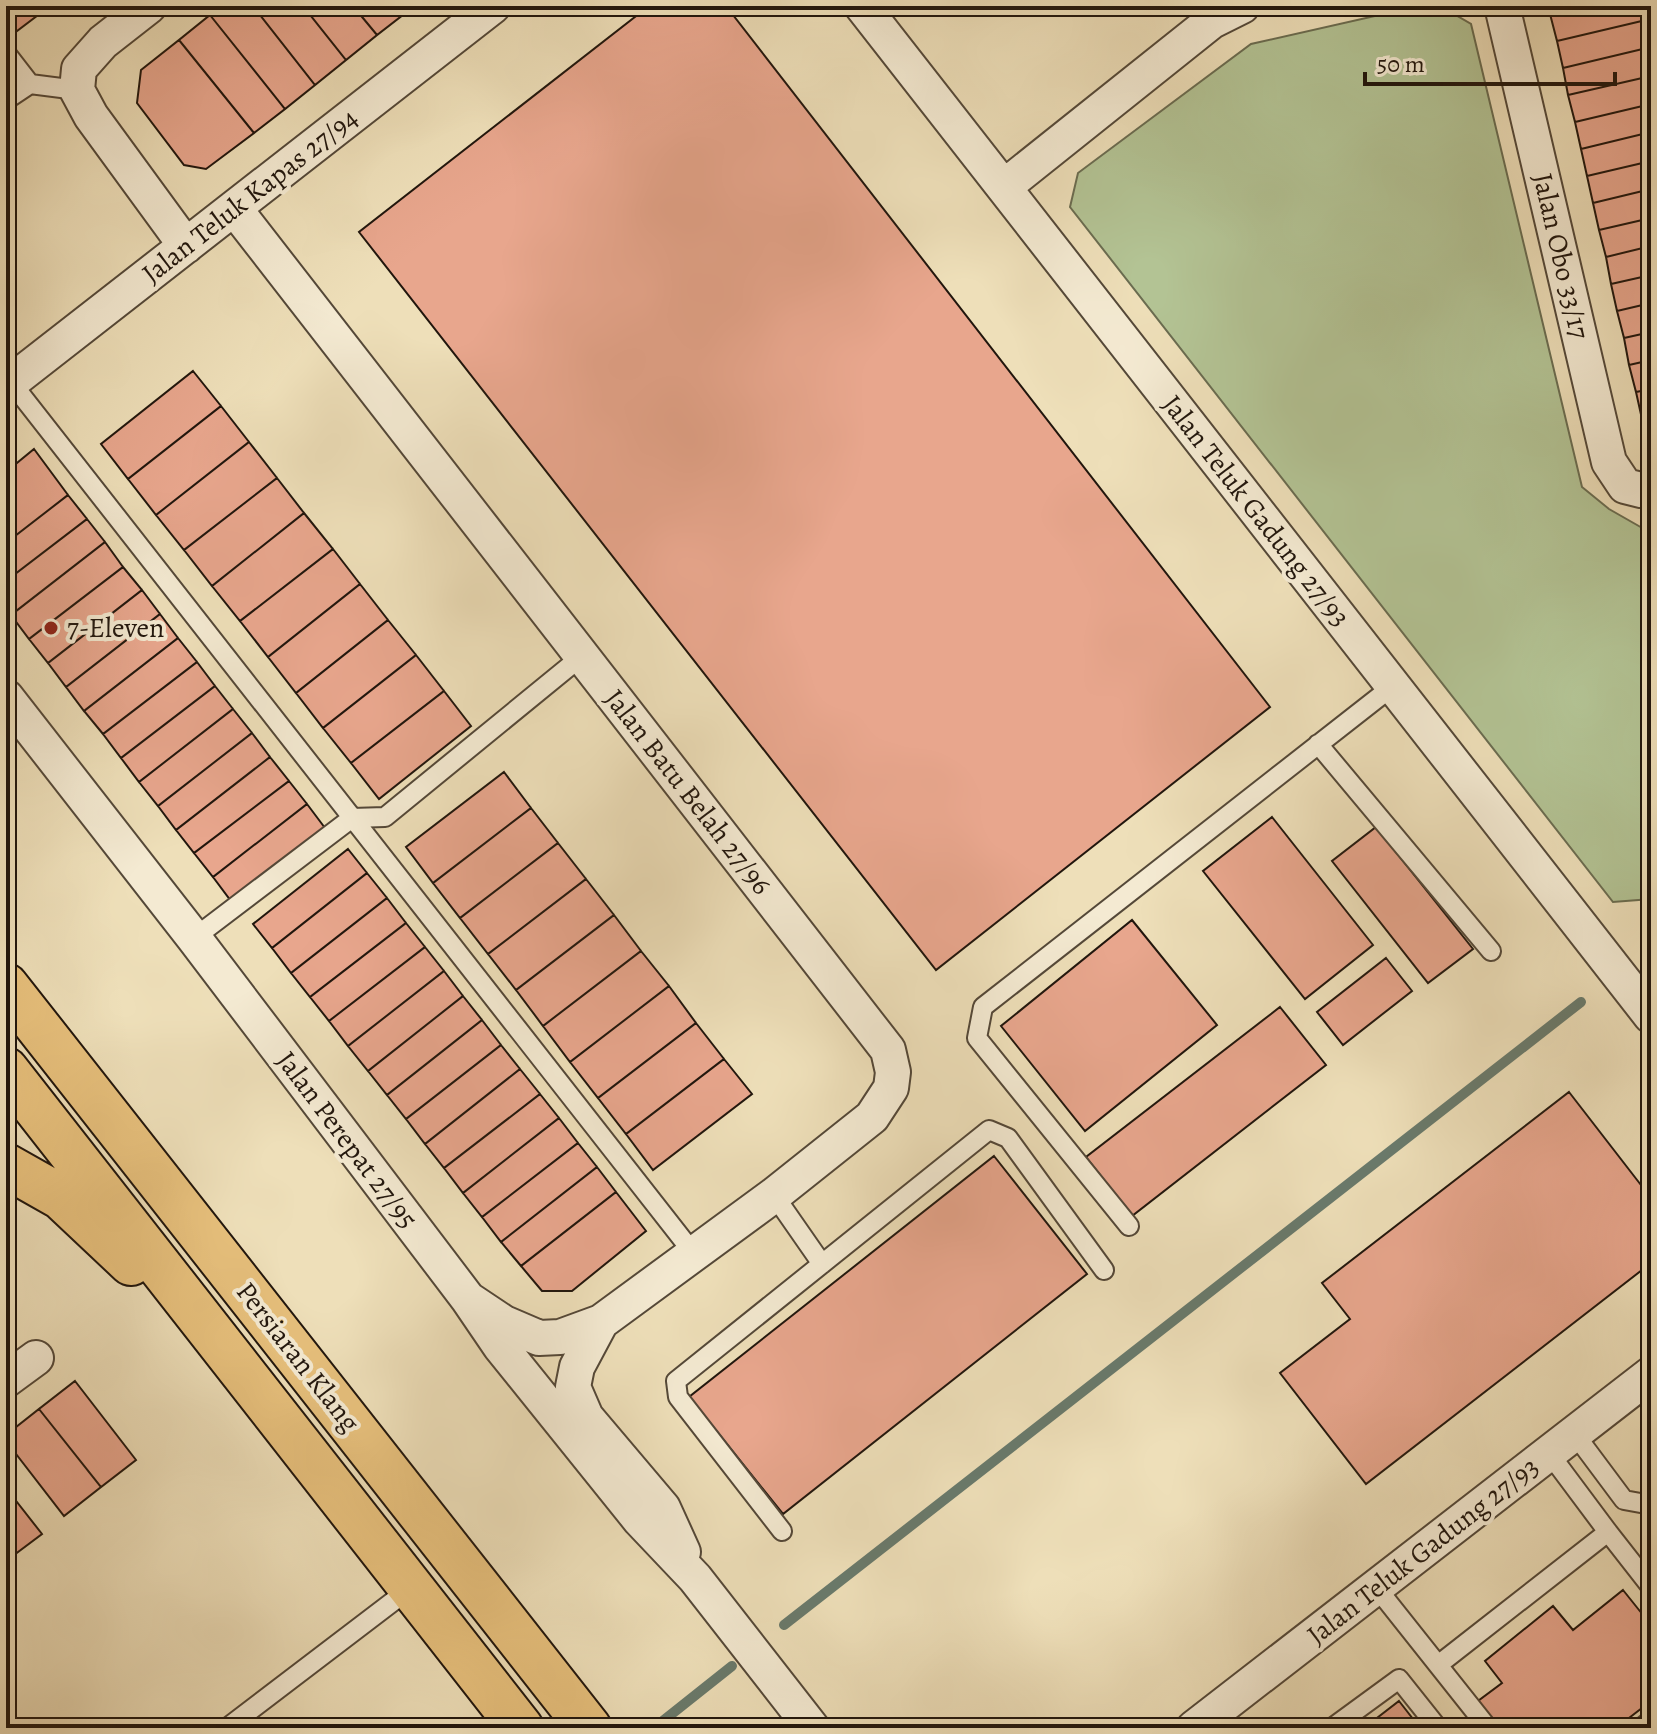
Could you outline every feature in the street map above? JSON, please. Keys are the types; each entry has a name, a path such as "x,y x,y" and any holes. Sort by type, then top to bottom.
{"main road":[{"name":"Persiaran Klang","path":"6,986 589,1728"},
{"name":"Persiaran Klang","path":"6,1070 521,1728"},
{"path":"6,1166 61,1197 223,1344"}],"street":[{"path":"149,6 103,42 79,69 77,90 91,116 186,246"},
{"name":"Jalan Teluk Kapas 27/94","path":"8,384 493,6"},
{"name":"Jalan Teluk Gadung 27/93","path":"862,6 1651,1016"},
{"path":"1004,187 1212,21 1242,6"},
{"name":"Jalan Obo 33/17","path":"1502,6 1609,462 1625,486 1646,489"},
{"name":"Jalan Batu Belah 27/96","path":"234,208 888,1050 893,1072 891,1088 872,1117 774,1195 601,1322"},
{"name":"Jalan Perepat 27/95","path":"6,697 194,938 468,1299 500,1346 640,1520 695,1578 812,1728"},
{"path":"468,1299 504,1323 539,1338 560,1337 601,1322"},
{"name":"Jalan Perepat 27/95","path":"601,1322 577,1367 573,1387 586,1417 663,1508 695,1578"},
{"path":"6,1380 36,1358"},
{"name":"Jalan Teluk Gadung 27/93","path":"1194,1728 1651,1374"}],"lane":[{"path":"6,53 30,84"},
{"path":"6,100 30,84 77,90"},
{"path":"8,384 694,1254"},
{"path":"194,938 352,818 385,817 582,656"},
{"path":"1129,1226 977,1038 983,1007 1393,686"},
{"path":"1318,744 1491,951"},
{"path":"782,1531 678,1397 676,1381 989,1130 1008,1138 1104,1270"},
{"path":"774,1195 822,1264"},
{"path":"1562,1443 1624,1500 1646,1504 1651,1500"},
{"path":"1562,1443 1608,1532 1651,1587"},
{"path":"1438,1665 1608,1532"},
{"path":"227,1728 412,1587"},
{"path":"1376,1587 1488,1728"},
{"path":"1332,1728 1399,1679 1438,1728"},
{"path":"1641,1728 1651,1720"}],"green space":[{"path":"1419,6 1440,6 1471,24 1582,487 1609,509 1651,533 1651,899 1613,902 1070,207 1078,173 1251,44"}],"building":[{"path":"6,6 50,6 13,34 6,24"},
{"path":"222,6 253,6 315,85 285,109 210,15"},
{"path":"253,6 303,6 346,60 315,85"},
{"path":"303,6 353,6 377,35 346,60"},
{"path":"353,6 404,6 408,11 377,35"},
{"path":"649,6 726,6 1270,707 936,970 359,232"},
{"path":"1583,6 1643,6 1646,20 1557,41 1550,14"},
{"path":"210,15 285,109 254,133 179,40"},
{"path":"1646,20 1651,47 1563,68 1557,41"},
{"path":"179,40 254,133 206,169 184,165 137,103 141,70"},
{"path":"1651,47 1651,76 1568,95 1563,68"},
{"path":"1651,76 1651,104 1575,122 1568,95"},
{"path":"1651,104 1651,132 1581,149 1575,122"},
{"path":"1651,132 1651,161 1587,176 1581,149"},
{"path":"1651,161 1651,189 1593,203 1587,176"},
{"path":"1651,189 1651,218 1599,230 1593,203"},
{"path":"1651,218 1651,246 1606,257 1599,230"},
{"path":"1651,246 1651,275 1611,284 1606,257"},
{"path":"1651,275 1651,303 1617,311 1611,284"},
{"path":"1651,303 1651,332 1624,338 1617,311"},
{"path":"1651,332 1651,360 1629,365 1624,338"},
{"path":"1651,360 1651,389 1636,392 1629,365"},
{"path":"193,371 221,406 128,479 101,444"},
{"path":"1651,389 1651,417 1642,419 1636,392"},
{"path":"221,406 249,442 156,515 128,479"},
{"path":"249,442 277,478 184,550 156,515"},
{"path":"34,449 68,495 6,543 6,472"},
{"path":"277,478 304,513 212,586 184,550"},
{"path":"68,495 87,519 6,581 6,543"},
{"path":"304,513 333,549 240,621 212,586"},
{"path":"87,519 105,542 11,615 6,609 6,581"},
{"path":"105,542 123,567 29,639 11,615"},
{"path":"333,549 360,584 268,657 240,621"},
{"path":"123,567 142,590 48,663 29,639"},
{"path":"360,584 388,620 296,693 268,657"},
{"path":"142,590 160,614 66,687 48,663"},
{"path":"160,614 178,638 84,711 66,687"},
{"path":"388,620 416,655 323,728 296,693"},
{"path":"178,638 197,662 103,734 84,711"},
{"path":"416,655 444,691 351,763 323,728"},
{"path":"197,662 215,686 121,758 103,734"},
{"path":"215,686 233,709 139,782 121,758"},
{"path":"444,691 471,726 379,799 351,763"},
{"path":"233,709 252,733 158,806 139,782"},
{"path":"252,733 270,757 176,830 158,806"},
{"path":"270,757 289,781 194,853 176,830"},
{"path":"504,772 531,808 433,883 406,847"},
{"path":"289,781 307,804 213,877 194,853"},
{"path":"307,804 325,828 231,901 213,877"},
{"path":"531,808 558,843 460,918 433,883"},
{"path":"1272,817 1373,945 1305,999 1203,871"},
{"path":"1376,827 1473,949 1428,983 1332,861"},
{"path":"558,843 586,879 488,954 460,918"},
{"path":"348,849 367,873 272,948 253,924"},
{"path":"367,873 387,898 291,973 272,948"},
{"path":"586,879 614,915 516,990 488,954"},
{"path":"387,898 406,923 310,997 291,973"},
{"path":"614,915 641,951 543,1026 516,990"},
{"path":"1132,920 1217,1025 1085,1131 1001,1026"},
{"path":"406,923 425,947 329,1021 310,997"},
{"path":"425,947 444,971 348,1046 329,1021"},
{"path":"641,951 669,986 570,1062 543,1026"},
{"path":"1386,958 1412,991 1343,1045 1317,1012"},
{"path":"444,971 463,996 368,1071 348,1046"},
{"path":"669,986 696,1023 598,1098 570,1062"},
{"path":"463,996 482,1020 387,1095 368,1071"},
{"path":"1280,1007 1326,1065 1132,1216 1086,1157"},
{"path":"482,1020 501,1045 406,1119 387,1095"},
{"path":"696,1023 724,1059 626,1134 598,1098"},
{"path":"501,1045 520,1069 425,1144 406,1119"},
{"path":"724,1059 752,1094 653,1170 626,1134"},
{"path":"520,1069 540,1094 444,1168 425,1144"},
{"path":"1569,1092 1651,1198 1651,1263 1366,1484 1280,1373 1350,1319 1322,1283"},
{"path":"540,1094 559,1118 463,1193 444,1168"},
{"path":"559,1118 578,1143 482,1217 463,1193"},
{"path":"578,1143 597,1167 501,1242 482,1217"},
{"path":"994,1156 1087,1274 783,1514 689,1397"},
{"path":"597,1167 616,1192 521,1266 501,1242"},
{"path":"616,1192 646,1231 572,1291 542,1291 521,1266"},
{"path":"75,1381 136,1460 101,1487 39,1409"},
{"path":"39,1409 101,1487 64,1516 6,1441 6,1435"},
{"path":"6,1488 42,1534 6,1561"},
{"path":"1623,1590 1651,1625 1651,1701 1616,1728 1499,1728 1478,1701 1502,1683 1485,1661 1553,1606 1573,1630"},
{"path":"1399,1701 1420,1728 1364,1728"}],"waterway":[{"path":"784,1625 1581,1002"},
{"path":"654,1728 732,1666"}],"place":[{"name":"7-Eleven","path":"51,628"}]}
